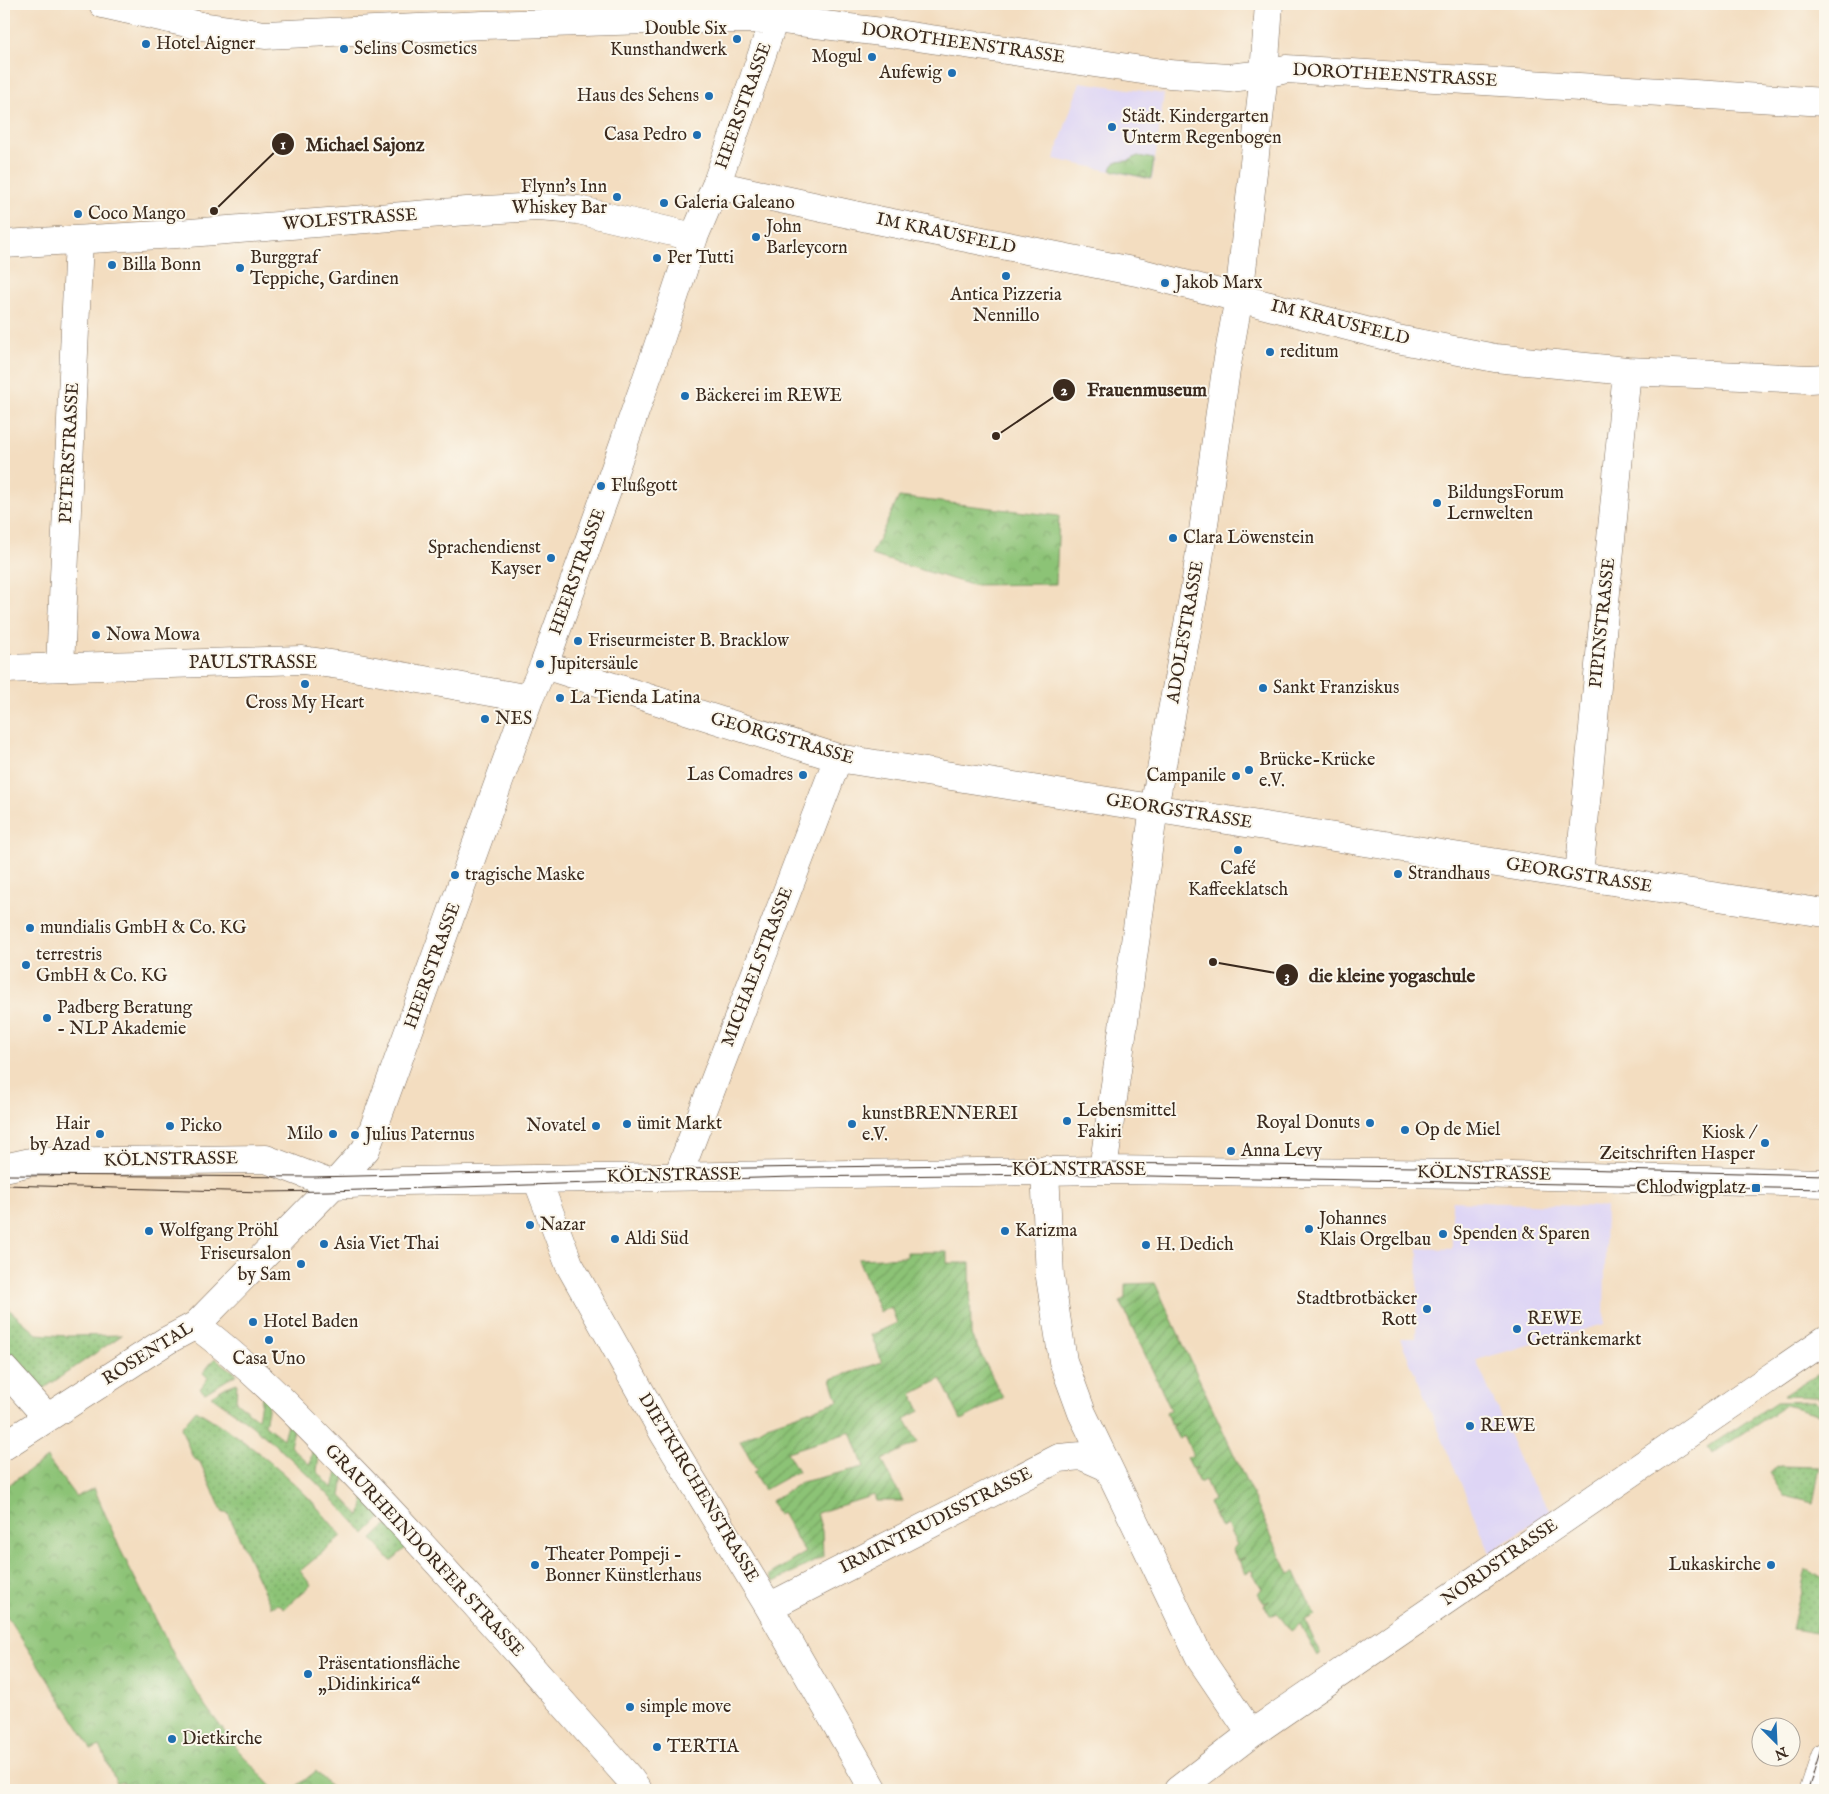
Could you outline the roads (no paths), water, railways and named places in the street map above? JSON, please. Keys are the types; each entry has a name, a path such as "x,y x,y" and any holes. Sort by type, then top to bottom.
{"street":[{"name":"DOROTHEENSTRASSE","path":"103,4 201,26 265,35 648,20 777,11 910,36 1168,74 1229,78 1264,74 1286,69 1825,102"},
{"name":"ADOLFSTRASSE","path":"1103,1170 1154,808 1195,587 1226,370 1239,297 1264,74 1269,4"},
{"name":"HEERSTRASSE","path":"326,1192 366,1149 529,699 544,665 656,352 694,237 716,185 777,11"},
{"name":"IM KRAUSFELD","path":"716,185 877,220 1142,273 1397,339 1495,358 1627,371 1809,379 1825,378"},
{"name":"WOLFSTRASSE","path":"4,244 177,234 538,207 578,210 694,237"},
{"name":"PETERSTRASSE","path":"60,667 79,240"},
{"name":"PIPINSTRASSE","path":"1579,876 1627,371"},
{"name":"PAULSTRASSE","path":"4,669 302,660 352,667 529,699"},
{"name":"GEORGSTRASSE","path":"544,665 838,758 1825,914"},
{"name":"MICHAELSTRASSE","path":"678,1176 838,758"},
{"name":"KÖLNSTRASSE","path":"4,1168 31,1162 266,1159 326,1192 397,1181 1046,1170 1535,1175 1825,1183"},
{"path":"1046,1170 1050,1277 1063,1361 1082,1413 1201,1660 1251,1734"},
{"name":"DIETKIRCHENSTRASSE","path":"537,1179 569,1264 663,1432 769,1607 874,1790"},
{"name":"ROSENTAL","path":"4,1446 166,1341 196,1325 326,1192"},
{"name":"GRAURHEINDORFER STRASSE","path":"196,1325 271,1388 389,1510 628,1787"},
{"name":"NORDSTRASSE","path":"1178,1790 1251,1734 1820,1343"},
{"path":"4,1369 47,1417"},
{"name":"IRMINTRUDISSTRASSE","path":"769,1607 1059,1458 1082,1456 1107,1467"},
{"path":"1814,1790 1825,1757"}],"tram line":[{"path":"4,1175 312,1177 1104,1163 1572,1169 1825,1175"},
{"path":"4,1185 264,1192 792,1177 1046,1174 1825,1189"},
{"path":"1808,1790 1825,1736"},
{"path":"1820,1790 1825,1774"}],"place":[{"name":"Double Six Kunsthandwerk","path":"737,39"},
{"name":"Hotel Aigner","path":"146,44"},
{"name":"Selins Cosmetics","path":"344,49"},
{"name":"Mogul","path":"872,57"},
{"name":"Aufewig","path":"952,73"},
{"name":"Haus des Sehens","path":"709,96"},
{"name":"Städt. Kindergarten Unterm Regenbogen","path":"1112,127"},
{"name":"Casa Pedro","path":"697,135"},
{"name":"Flynn's Inn Whiskey Bar","path":"617,197"},
{"name":"Galeria Galeano","path":"664,203"},
{"name":"Michael Sajonz","path":"214,211"},
{"name":"Coco Mango","path":"78,214"},
{"name":"John Barleycorn","path":"756,237"},
{"name":"Per Tutti","path":"657,258"},
{"name":"Billa Bonn","path":"112,265"},
{"name":"Burggraf Teppiche, Gardinen","path":"240,268"},
{"name":"Antica Pizzeria Nennillo","path":"1006,276"},
{"name":"Jakob Marx","path":"1165,283"},
{"name":"reditum","path":"1270,352"},
{"name":"Bäckerei im REWE","path":"685,396"},
{"name":"Frauenmuseum","path":"996,436"},
{"name":"Flußgott","path":"601,486"},
{"name":"BildungsForum Lernwelten","path":"1437,503"},
{"name":"Clara Löwenstein","path":"1173,538"},
{"name":"Sprachendienst Kayser","path":"551,558"},
{"name":"Nowa Mowa","path":"96,635"},
{"name":"Friseurmeister B. Bracklow","path":"578,641"},
{"name":"Jupitersäule","path":"540,664"},
{"name":"Cross My Heart","path":"305,684"},
{"name":"Sankt Franziskus","path":"1263,688"},
{"name":"La Tienda Latina","path":"560,698"},
{"name":"NES","path":"485,719"},
{"name":"Brücke-Krücke e.V.","path":"1249,770"},
{"name":"Las Comadres","path":"803,775"},
{"name":"Campanile","path":"1236,776"},
{"name":"Café Kaffeeklatsch","path":"1238,850"},
{"name":"Strandhaus","path":"1398,874"},
{"name":"tragische Maske","path":"455,875"},
{"name":"mundialis GmbH & Co. KG","path":"30,928"},
{"name":"die kleine yogaschule","path":"1213,962"},
{"name":"terrestris GmbH & Co. KG","path":"26,965"},
{"name":"Padberg Beratung - NLP Akademie","path":"47,1018"},
{"name":"Lebensmittel Fakiri","path":"1067,1121"},
{"name":"Royal Donuts","path":"1370,1123"},
{"name":"ümit Markt","path":"627,1124"},
{"name":"kunstBRENNEREI e.V.","path":"852,1124"},
{"name":"Picko","path":"170,1126"},
{"name":"Novatel","path":"596,1126"},
{"name":"Op de Miel","path":"1405,1130"},
{"name":"Hair by Azad","path":"100,1134"},
{"name":"Milo","path":"333,1134"},
{"name":"Julius Paternus","path":"355,1135"},
{"name":"Kiosk / Zeitschriften Hasper","path":"1765,1143"},
{"name":"Anna Levy","path":"1231,1151"},
{"name":"Chlodwigplatz","path":"1756,1188"},
{"name":"Nazar","path":"530,1225"},
{"name":"Johannes Klais Orgelbau","path":"1309,1229"},
{"name":"Wolfgang Pröhl","path":"149,1231"},
{"name":"Karizma","path":"1005,1231"},
{"name":"Spenden & Sparen","path":"1443,1234"},
{"name":"Aldi Süd","path":"615,1239"},
{"name":"Asia Viet Thai","path":"324,1244"},
{"name":"H. Dedich","path":"1146,1245"},
{"name":"Friseursalon by Sam","path":"301,1264"},
{"name":"Stadtbrotbäcker Rott","path":"1427,1309"},
{"name":"Hotel Baden","path":"253,1322"},
{"name":"REWE Getränkemarkt","path":"1517,1329"},
{"name":"Casa Uno","path":"269,1340"},
{"name":"REWE","path":"1470,1426"},
{"name":"Theater Pompeji - Bonner Künstlerhaus","path":"535,1565"},
{"name":"Lukaskirche","path":"1771,1565"},
{"name":"Präsentationsfläche „Didinkirica“","path":"308,1674"},
{"name":"simple move","path":"630,1707"},
{"name":"Dietkirche","path":"172,1739"},
{"name":"TERTIA","path":"657,1747"}]}
